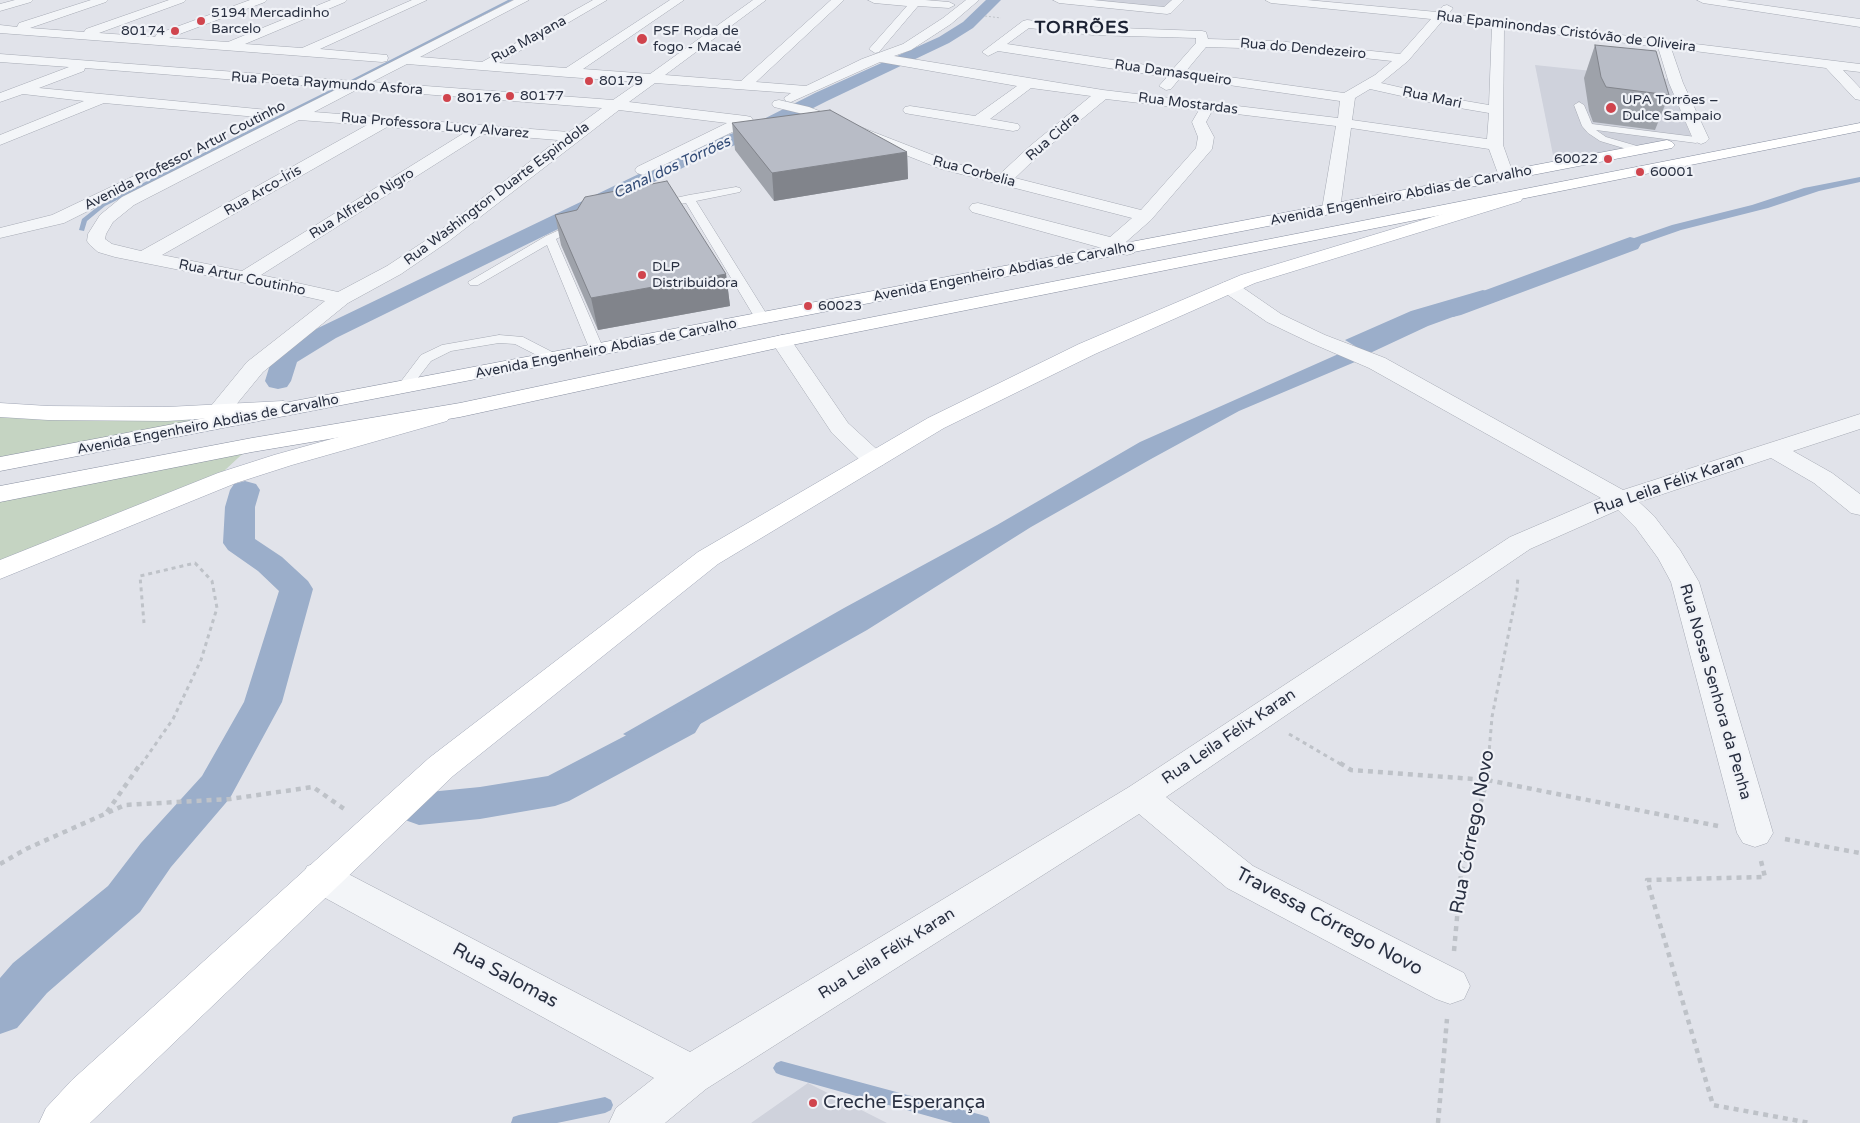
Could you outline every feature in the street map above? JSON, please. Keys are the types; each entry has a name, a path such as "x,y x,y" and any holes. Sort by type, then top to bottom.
{"main road":[{"name":"Avenida Engenheiro Abdias de Carvalho","path":"0,464 555,359 1121,246 1331,210 1510,186 1860,127"},
{"name":"Avenida Engenheiro Abdias de Carvalho","path":"0,494 252,445 460,410 782,341 1296,239 1510,186 1640,150 1705,138"},
{"path":"60,1123 87,1095 441,766 708,558 936,423 1087,349 1229,287 1338,251 1510,186"},
{"path":"0,410 166,414 307,406"},
{"name":"Avenida Engenheiro Abdias de Carvalho","path":"0,570 227,478 283,460 460,410"}],"street":[{"path":"0,8 27,0"},
{"path":"6,30 102,0"},
{"path":"80,35 180,0"},
{"path":"0,98 261,0"},
{"path":"229,46 341,0"},
{"path":"304,52 421,0"},
{"name":"Avenida Professor Artur Coutinho","path":"304,96 500,0"},
{"name":"Avenida Professor Artur Coutinho","path":"143,258 106,248 96,241 100,227 106,219 128,201 523,0"},
{"name":"Rua Mayana","path":"484,66 601,0"},
{"path":"568,73 678,0"},
{"name":"Rua Washington Duarte Espindola","path":"218,412 255,367 341,299 394,270 443,237 572,137 760,0"},
{"path":"745,85 838,0"},
{"path":"874,0 915,3 951,2"},
{"path":"643,170 867,62 889,57 932,32 973,0"},
{"path":"1059,0 1166,11 1178,0"},
{"name":"Rua Epaminondas Cristóvão de Oliveira","path":"1271,0 1344,3 1498,24 1860,68"},
{"path":"1331,210 1346,123 1348,98 1371,78 1403,58 1438,16 1456,0"},
{"path":"1703,0 1860,23"},
{"path":"889,57 910,31 951,2"},
{"path":"889,57 915,3"},
{"path":"1498,24 1495,145 1510,186"},
{"path":"955,71 998,47 1029,25 1093,31 1201,35 1199,47 1153,99"},
{"path":"6,30 382,58"},
{"path":"1662,44 1671,82 1705,138"},
{"name":"Rua do Dendezeiro","path":"1199,47 1278,45 1403,58"},
{"name":"Rua Damasqueiro","path":"998,47 1348,98"},
{"path":"1199,47 1274,58"},
{"name":"Rua Mostardas","path":"889,57 955,71 1103,94 1346,123 1495,145"},
{"name":"Rua Poeta Raymundo Asfora","path":"0,58 617,106 744,121"},
{"path":"404,60 808,90"},
{"path":"1830,64 1860,96"},
{"name":"Rua Mari","path":"1371,78 1442,101 1495,110"},
{"path":"978,121 1029,83"},
{"path":"0,89 103,98"},
{"path":"1478,90 1496,93"},
{"name":"Rua Cidra","path":"1004,180 1036,149 1103,94"},
{"path":"0,140 103,98"},
{"name":"Avenida Professor Artur Coutinho","path":"0,233 63,217 272,111 103,98"},
{"path":"978,208 1121,246 1204,149 1206,137 1198,122 1208,106"},
{"name":"Rua Corbelia","path":"772,108 804,110 904,148 931,161 1145,216"},
{"path":"910,110 1013,127"},
{"name":"Rua Professora Lucy Alvarez","path":"298,115 572,137"},
{"name":"Rua Arco-Íris","path":"143,258 382,123"},
{"name":"Rua Alfredo Nigro","path":"245,277 479,130"},
{"name":"Rua Artur Coutinho","path":"143,258 245,277 341,299"},
{"name":"Rua Nossa Senhora da Penha","path":"1229,287 1274,318 1318,339 1377,363 1621,499 1645,522 1658,538 1684,582 1755,833"},
{"path":"782,341 840,428 874,460"},
{"name":"Rua Leila Félix Karan","path":"631,1123 691,1075 1141,796 1520,543 1621,499 1860,421"},
{"path":"1774,450 1823,478 1860,507"},
{"name":"Travessa Córrego Novo","path":"1141,796 1240,877 1450,986"},
{"name":"Rua Salomas","path":"320,877 691,1075"}],"lane":[{"path":"1579,105 1587,126 1591,131 1603,139 1640,150"},
{"path":"1587,126 1705,138"},
{"path":"642,208 736,190"},
{"path":"689,198 704,227 762,318"},
{"path":"474,282 550,238 575,225 590,220"},
{"path":"550,238 598,350"},
{"path":"403,388 426,358 447,348 499,339 518,340 555,359"}],"path":[{"name":"Rua Córrego Novo","path":"1438,1123 1462,874 1487,780 1492,717 1518,591 1520,543"},
{"path":"107,813 173,719 201,660 217,608 212,581 195,563 140,576 144,623"},
{"path":"1260,717 1351,770 1487,780 1860,853"},
{"path":"0,864 26,849 125,805 230,799 313,787 373,829"},
{"path":"1755,833 1765,877 1647,880 1713,1105 1810,1123"}],"shaded area":[{"path":"1089,0 1173,0 1165,9"},
{"name":"UPA Torrões – Dulce Sampaio","path":"1535,65 1668,79 1691,136 1555,165"},
{"name":"Creche Esperança","path":"808,1083 887,1123 751,1123"}],"green space":[{"path":"0,404 35,406 270,410 0,460"},
{"path":"252,445 224,471 46,542 0,563 0,489"}],"water":[{"path":"1860,177 1860,182 1819,191 1768,208 1681,230 1595,260 1579,257 1672,225 1752,205 1804,188"},
{"path":"1483,290 1505,298 1428,326 1368,354 1345,340 1411,311"},
{"path":"1343,352 1362,359 1239,411 1151,459 1031,527 867,630 654,750 623,734 844,608 997,525 1140,442"}],"building":[{"path":"1595,45 1656,51 1669,95 1606,87 1601,77"},
{"path":"830,110 907,152 772,173 732,123"},
{"name":"DLP Distribuidora","path":"667,181 726,274 591,298 555,215 577,210 585,197"}],"waterway":[{"path":"351,81 511,0"},
{"name":"Canal dos Torrões","path":"278,381 285,358 327,333 700,152 750,133 821,97 944,40 968,25 994,0"},
{"path":"82,230 84,220 103,205 336,89"},
{"path":"1453,310 1630,244"},
{"path":"0,1012 30,978 124,899 156,855 216,787 263,702 296,589 270,564 239,543 240,507 245,490"},
{"path":"419,809 480,803 555,790 682,723"},
{"path":"781,1068 982,1123"},
{"path":"519,1123 605,1105"}],"place":[{"name":"5194 Mercadinho Barcelo","path":"201,21"},
{"name":"80174","path":"175,31"},
{"name":"PSF Roda de fogo - Macaé","path":"642,39"},
{"name":"80179","path":"589,81"},
{"name":"80177","path":"510,96"},
{"name":"80176","path":"447,98"},
{"name":"UPA Torrões – Dulce Sampaio","path":"1611,108"},
{"name":"60022","path":"1608,159"},
{"name":"60001","path":"1640,172"},
{"name":"DLP Distribuidora","path":"642,275"},
{"name":"60023","path":"808,306"},
{"name":"Creche Esperança","path":"813,1103"}],"district":[{"name":"TORRÕES","path":"1082,28"}]}
